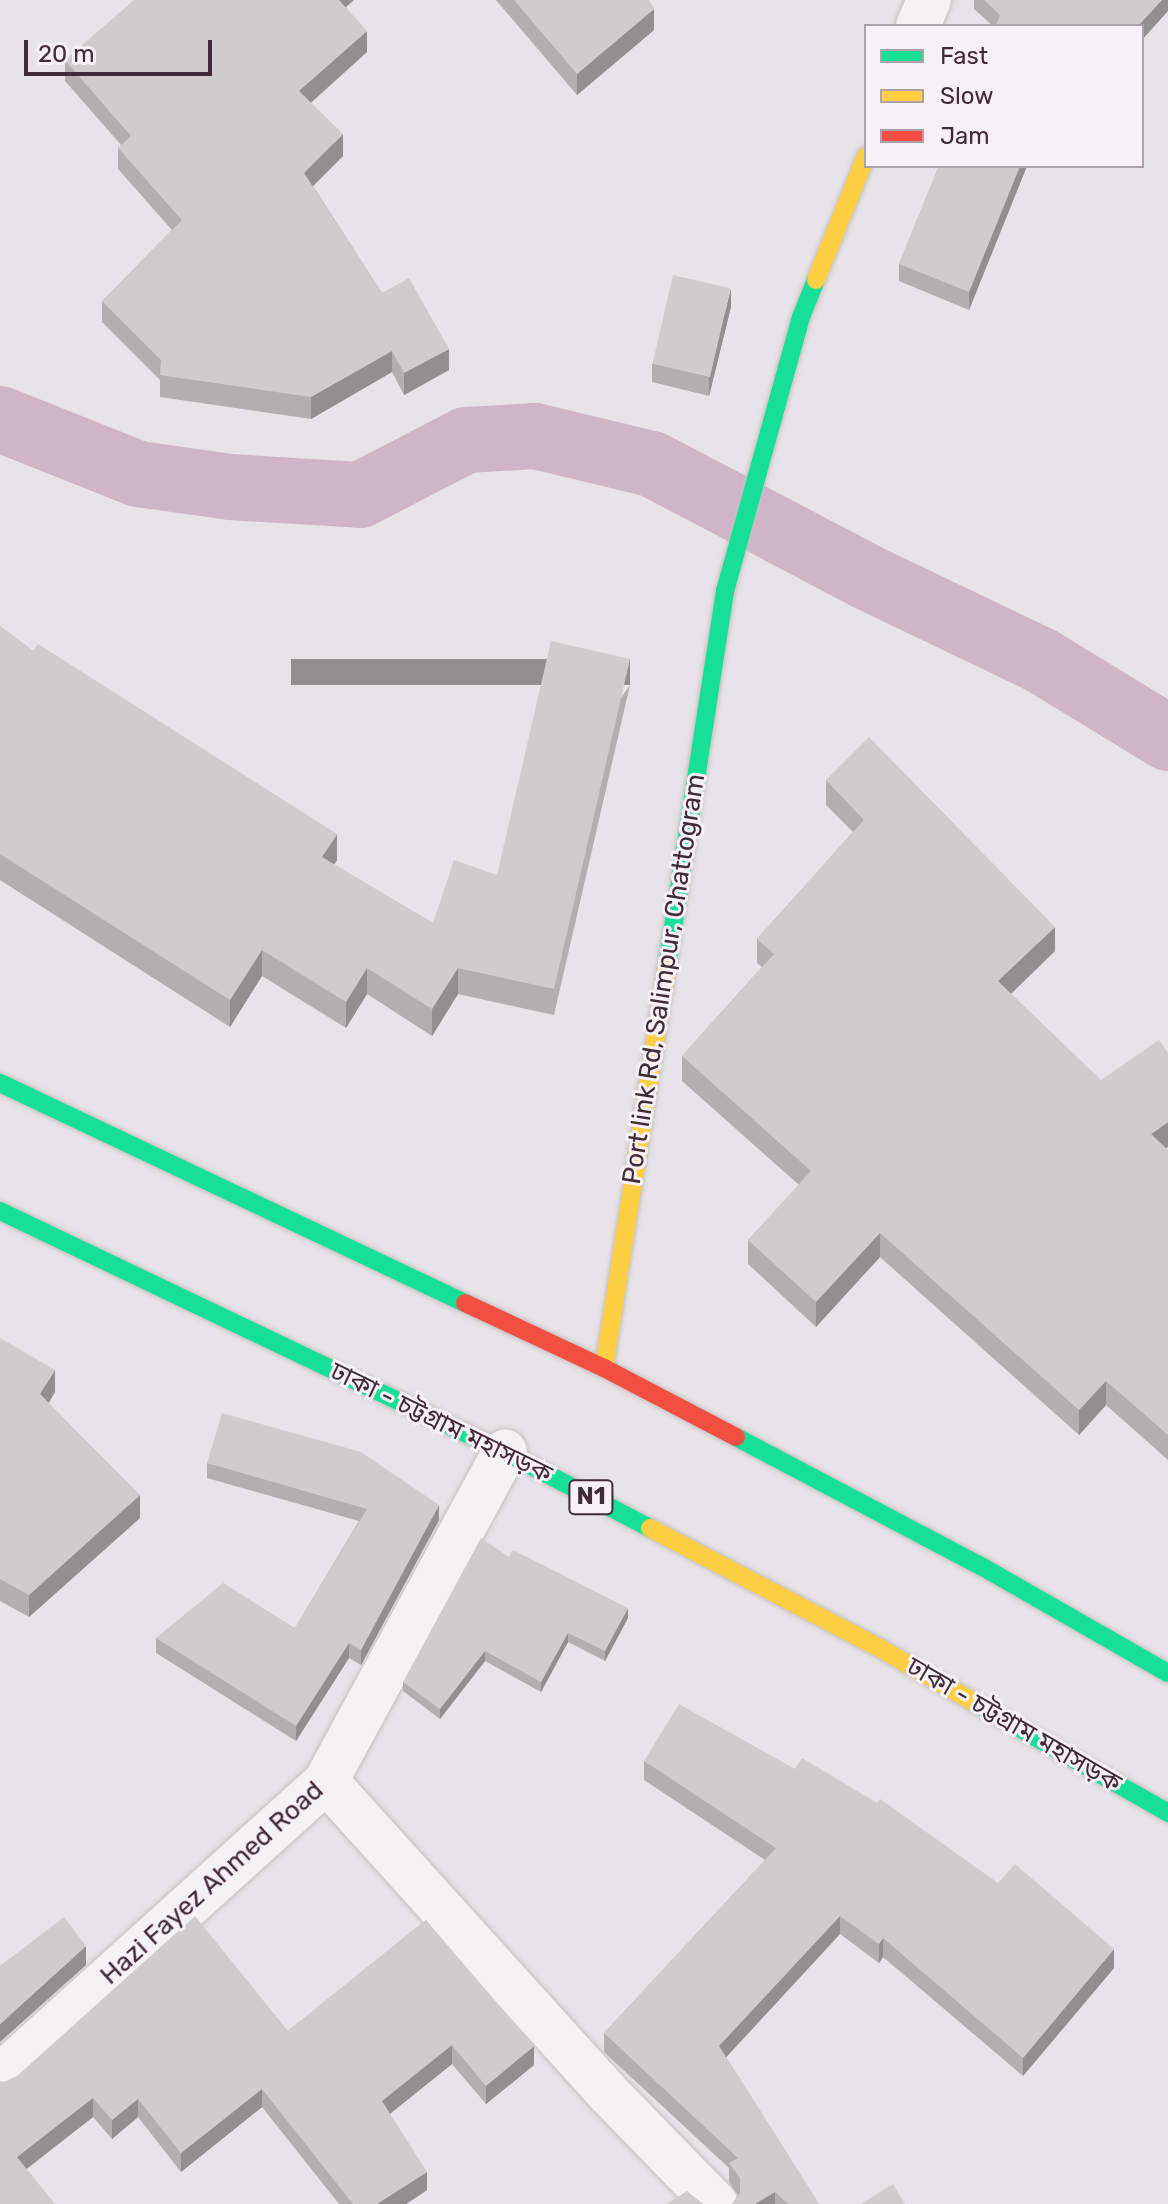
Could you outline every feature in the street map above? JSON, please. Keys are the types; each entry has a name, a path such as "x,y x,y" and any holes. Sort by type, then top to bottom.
{"main road":[{"name":"Port link Rd, Salimpur, Chattogram","path":"604,1368 725,591 801,317 864,161"},
{"path":"0,1083 604,1368 981,1566 1168,1673"},
{"name":"ঢাকা - চট্টগ্রাম মহাসড়ক","path":"0,1211 505,1452 883,1650 1168,1813"}],"street":[{"path":"919,24 929,0"},
{"name":"Hazi Fayez Ahmed Road","path":"0,2076 326,1781 505,1452"},
{"path":"326,1781 608,2093 716,2204"}],"building":[{"path":"134,0 339,0 367,31 299,91 343,134 304,173 382,293 409,278 449,349 404,373 392,351 311,397 160,375 161,360 102,301 182,220 118,148 131,136 65,60"},
{"path":"514,0 649,0 654,9 577,74"},
{"path":"984,0 1162,0 1140,24 997,24 1000,15"},
{"path":"938,168 1019,168 969,292 899,264"},
{"path":"673,275 730,288 710,377 653,364"},
{"path":"0,626 33,651 38,644 337,834 322,857 433,923 454,860 497,875 551,641 630,659 554,989 458,968 432,1009 367,968 346,1002 262,950 230,1000 0,854"},
{"path":"869,737 1055,927 998,981 1101,1080 1159,1040 1168,1053 1168,1122 1151,1134 1168,1150 1168,1435 1106,1381 1079,1410 880,1233 816,1302 748,1240 811,1171 682,1056 774,954 757,939 864,820 826,780"},
{"path":"0,1338 55,1370 40,1394 140,1495 29,1595 0,1579"},
{"path":"222,1413 361,1452 439,1505 361,1650 349,1643 296,1726 156,1638 223,1583 295,1628 367,1509 207,1463"},
{"path":"481,1538 509,1557 513,1550 628,1608 605,1651 568,1633 541,1682 485,1651 440,1709 403,1682"},
{"path":"679,1704 795,1769 802,1758 877,1803 880,1799 998,1883 1015,1864 1114,1949 1023,2058 883,1938 879,1944 840,1916 719,2046 819,2204 788,2204 775,2192 755,2204 732,2204 740,2193 740,2178 729,2163 738,2158 604,2033 776,1848 644,1761"},
{"path":"195,1916 288,2031 426,1920 534,2046 486,2086 452,2045 382,2101 427,2172 377,2204 353,2204 262,2089 181,2153 138,2099 112,2120 93,2098 17,2157 55,2204 0,2204 0,2081 17,2076"},
{"path":"64,1917 86,1946 0,2024 0,1966"},
{"path":"893,2184 905,2204 861,2204"},
{"path":"687,2191 703,2204 667,2204"}],"waterway":[{"path":"0,419 138,474 230,487 360,495 466,440 535,436 652,464 867,577 1042,661 1168,738"}],"traffic: fast":[{"path":"667,966 725,591 801,317 816,280"},
{"path":"0,1083 465,1303"},
{"path":"0,1211 505,1452 650,1528"},
{"path":"736,1437 981,1566 1168,1673"},
{"path":"979,1705 1168,1813"}],"traffic: slow":[{"path":"816,280 864,161"},
{"path":"604,1368 667,966"},
{"path":"650,1528 883,1650 979,1705"}],"traffic: jam":[{"path":"465,1303 604,1368 736,1437"}]}
